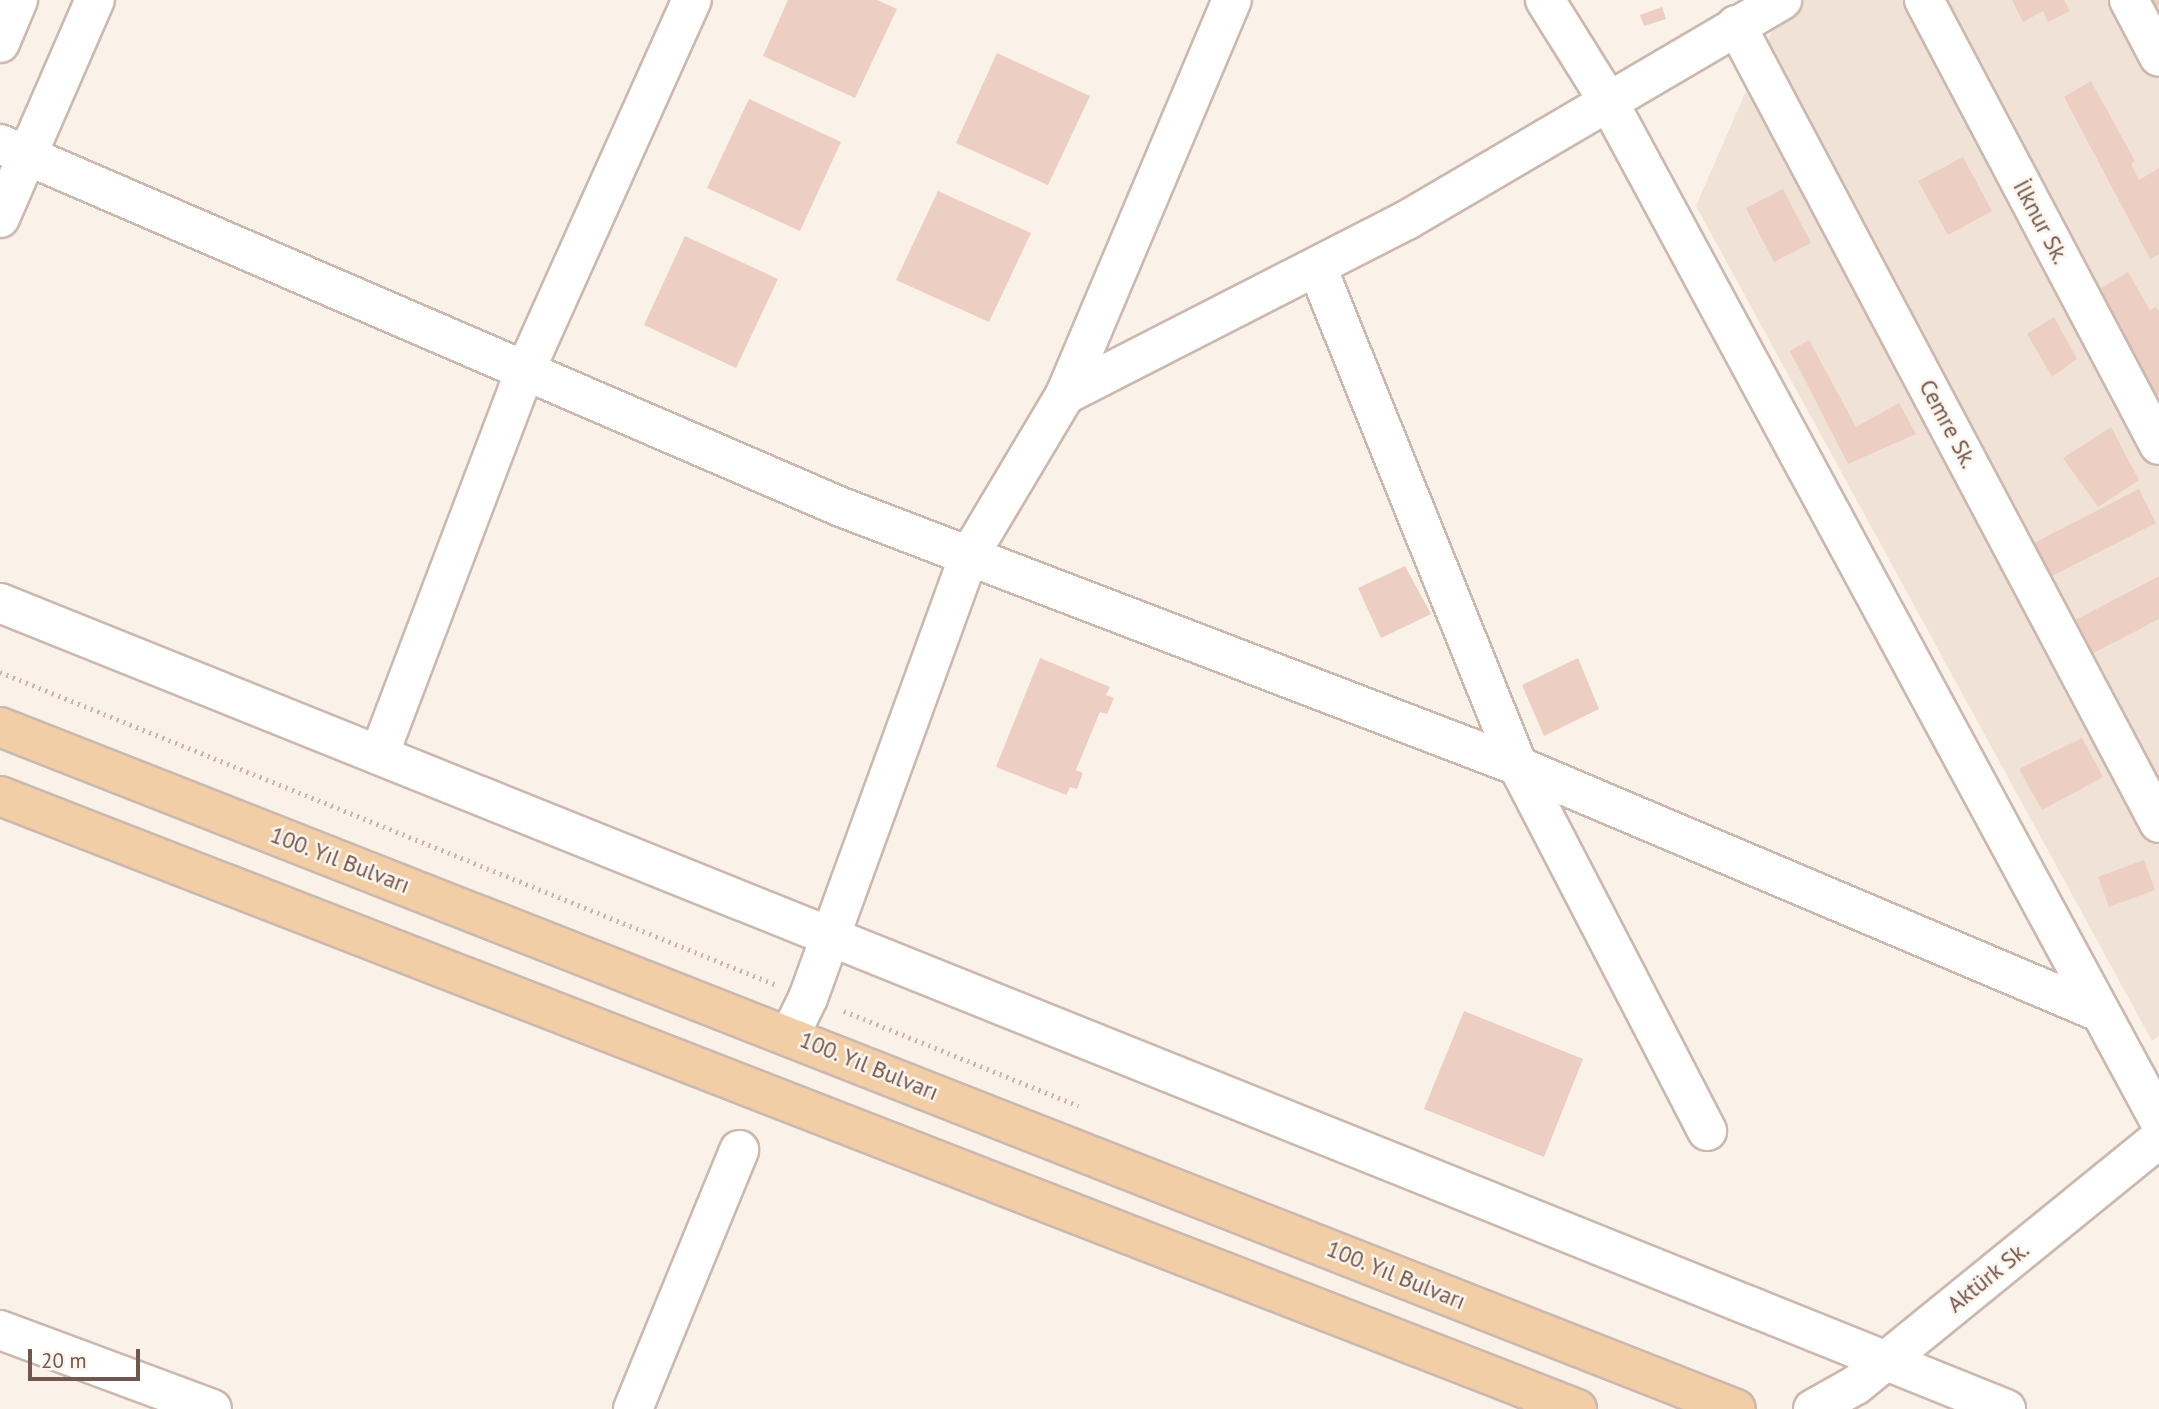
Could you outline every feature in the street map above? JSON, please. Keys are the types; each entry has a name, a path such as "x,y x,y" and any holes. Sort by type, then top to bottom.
{"main road":[{"name":"100. Yıl Bulvarı","path":"0,727 790,1035 1736,1409"},
{"path":"0,796 1577,1409"}],"street":[{"path":"0,43 18,0"},
{"path":"0,218 14,151 95,0"},
{"path":"379,755 525,371 692,0"},
{"path":"790,1035 808,998 969,556 1065,395 1232,0"},
{"path":"1545,0 1608,101 2159,1120"},
{"path":"1065,395 1407,220 1782,0"},
{"name":"İlknur Sk.","path":"1924,0 2159,445"},
{"path":"2129,0 2159,57"},
{"name":"Cemre Sk.","path":"1736,25 2159,823"},
{"path":"14,151 841,507 1518,766 2099,1012"},
{"path":"1317,267 1518,766 1707,1131"},
{"path":"0,603 2006,1409"},
{"name":"Aktürk Sk.","path":"1813,1409 1856,1385 2159,1139"},
{"path":"632,1409 739,1150"},
{"path":"0,1330 212,1409"}],"path":[{"path":"0,672 808,998"}],"shaded area":[{"path":"1769,0 2159,0 2159,1036 2152,1041 1696,206 1779,15"}],"building":[{"path":"788,0 877,0 897,9 855,98 763,56"},
{"path":"2012,0 2064,0 2070,11 2048,22 2043,11 2023,22"},
{"path":"2139,0 2159,0 2159,38"},
{"path":"1662,7 1666,19 1644,26 1640,15"},
{"path":"997,53 1090,96 1048,185 956,143"},
{"path":"2091,81 2135,161 2131,164 2139,180 2159,168 2159,254 2150,259 2064,97"},
{"path":"749,99 841,142 800,231 707,188"},
{"path":"1963,157 1992,211 1948,235 1918,181"},
{"path":"1783,189 1811,243 1774,262 1746,208"},
{"path":"938,191 1031,233 989,322 896,280"},
{"path":"685,236 778,279 736,368 644,325"},
{"path":"2128,272 2150,310 2156,307 2159,312 2159,395 2149,400 2089,295"},
{"path":"2054,317 2077,359 2052,377 2027,334"},
{"path":"1809,340 1856,427 1899,403 1916,434 1848,464 1790,351"},
{"path":"2111,427 2139,480 2098,507 2063,458"},
{"path":"2139,489 2156,523 2042,581 2024,548"},
{"path":"1405,566 1431,614 1381,638 1358,588"},
{"path":"2159,576 2159,619 2084,658 2066,625"},
{"path":"1040,658 1110,687 1106,695 1114,698 1107,714 1100,712 1076,770 1083,773 1077,789 1070,787 1066,795 996,767"},
{"path":"1578,658 1599,709 1544,736 1522,685"},
{"path":"2082,738 2103,777 2042,810 2019,769"},
{"path":"2144,860 2155,890 2109,907 2098,877"},
{"path":"1464,1011 1583,1059 1544,1157 1424,1109"}]}
